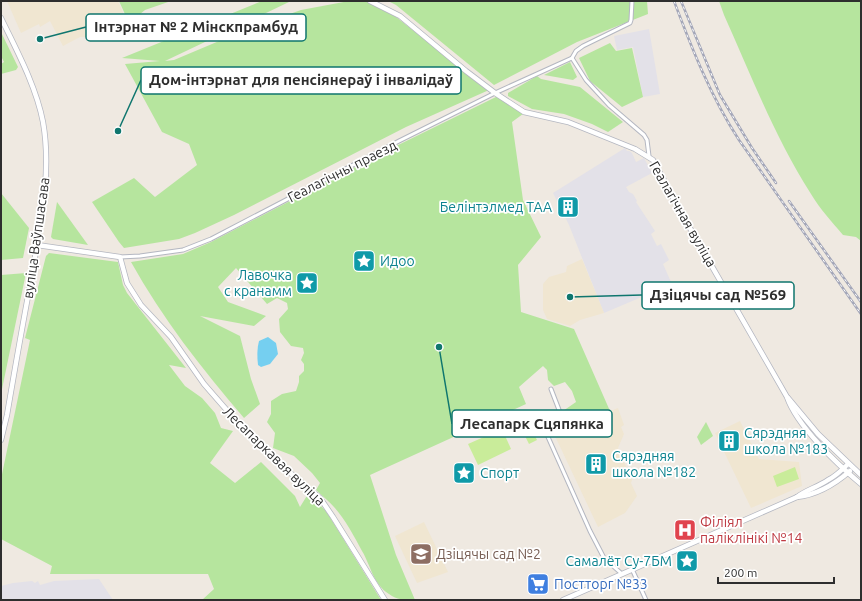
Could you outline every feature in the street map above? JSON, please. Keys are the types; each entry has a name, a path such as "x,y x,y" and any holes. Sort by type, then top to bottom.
{"street":[{"name":"Геалагічная вуліца","path":"370,1 400,16 496,93 524,112 568,122 649,156 657,165 683,216 787,397 789,403 804,426 824,449 861,484"},
{"name":"Геалагічны праезд","path":"37,245 120,256 140,256 183,250 211,238 399,141 496,93 572,58 576,51 583,46 630,23 632,1"},
{"name":"вуліца Ваўпшасава","path":"1,18 26,70 43,121 46,144 46,187 7,415 1,440"},
{"path":"572,58 586,80 609,105 644,135 649,156"},
{"name":"Лесапаркавая вуліца","path":"120,256 127,284 135,298 171,337 204,384 231,416 269,455 320,498 334,517 385,600"},
{"path":"551,389 561,415 561,419 549,424 546,428 548,436 590,531 604,558 622,574"},
{"name":"Геалагічная вуліца","path":"787,397 793,402 818,434 861,475"},
{"path":"797,497 803,492 827,481 848,464"},
{"path":"563,600 797,497 826,488 853,468"},
{"path":"632,569 646,600"}],"shaded area":[{"path":"7,1 118,1 126,19 87,37 80,37 63,46 50,21 40,27 39,24 21,33"},
{"path":"649,29 660,94 643,97 633,47 617,50 614,36"},
{"path":"625,148 627,151 632,153 636,162 644,158 652,173 626,187 629,192 633,194 637,201 636,202 655,231 651,234 657,246 661,244 669,260 663,264 671,282 604,313 569,225 553,193"},
{"path":"582,259 604,313 580,320 570,326 547,319 543,310 543,284 549,277 566,272 567,266"},
{"path":"618,408 624,425 621,427 624,434 618,448 632,480 631,483 637,496 625,513 598,527 554,434"},
{"path":"740,421 759,459 799,462 802,486 751,508 715,433"},
{"name":"Дзіцячы сад №2","path":"424,522 448,572 417,583 395,536"},
{"path":"99,579 113,600 1,600 1,586 13,583 32,581 35,583 38,581 40,585 54,581"}],"green space":[{"path":"119,1 171,1 145,10 129,23"},
{"path":"262,1 300,1 289,2 165,61 174,60 250,28 301,10 349,1 372,1 391,13 489,90 406,127 234,215 195,233 179,239 124,248 92,202 134,178 155,197 197,165 189,144 162,132 125,64 160,61 122,58"},
{"path":"388,1 647,1 648,14 577,42 494,85 396,5"},
{"path":"719,1 861,1 861,241 856,237 843,235 818,205 798,173 764,106"},
{"path":"1,32 18,67 16,70 1,74 1,64 4,62 1,56"},
{"path":"610,43 616,51 632,48 643,97 622,107 590,81 579,58"},
{"path":"570,62 577,77 573,80 544,75"},
{"path":"537,76 541,79 580,87 623,122 608,132 592,124 564,114 532,109 508,96 508,93"},
{"path":"500,95 520,109 527,111 512,122 523,200 541,237 518,265 521,312 574,329 610,411 558,433 553,426 563,411 576,402 572,391 565,382 554,386 548,380 547,370 543,366 519,387 526,404 370,475 396,555 415,600 401,599 392,596 379,585 346,522 332,505 316,490 320,483 312,473 294,456 273,448 275,433 267,422 271,414 271,401 282,394 296,391 299,376 304,371 304,364 301,360 304,353 303,348 291,346 280,332 279,319 288,309 287,303 277,298 267,304 236,268 218,287 228,302 266,316 254,326 200,316 240,336 251,379 260,404 244,418 183,343 143,283 131,262 183,254 211,242 386,151"},
{"path":"1,193 29,228 23,258 1,260"},
{"path":"57,202 88,245 53,239 51,237"},
{"path":"49,253 118,262 123,285 127,293 186,368 169,365 185,386 202,398 215,413 221,428 233,431 210,463 235,483 261,462 295,496 300,507 308,494 325,510 381,600 202,600 214,589 208,574 50,574 52,566 1,539 1,479 30,340 25,338 46,256"},
{"path":"26,273 1,394 1,275"},
{"path":"522,410 528,423 520,427 514,414"},
{"path":"706,422 713,436 701,445 697,437"},
{"path":"530,426 537,440 529,444 522,430"},
{"path":"502,429 511,449 478,465 468,444"},
{"path":"795,467 799,479 777,487 773,476"}],"water":[{"path":"268,337 276,343 278,354 270,364 261,367 258,365 258,344 259,341"}],"railway":[{"path":"674,1 711,90 729,124 861,314"},
{"path":"681,1 720,95 752,148 776,183"},
{"path":"789,201 861,302"}],"place":[{"name":"Інтэрнат № 2 Мінскпрамбуд","path":"40,39"},
{"name":"Дом-інтэрнат для пенсіянераў і інвалідаў","path":"118,131"},
{"name":"Белінтэлмед ТАА","path":"568,207"},
{"name":"Идоо","path":"364,261"},
{"name":"Лавочка с кранамм","path":"307,283"},
{"name":"Дзіцячы сад №569","path":"570,297"},
{"name":"Лесапарк Сцяпянка","path":"439,347"},
{"name":"Сярэдняя школа №183","path":"729,441"},
{"name":"Сярэдняя школа №182","path":"596,464"},
{"name":"Спорт","path":"464,473"},
{"name":"Філіял паліклінікі №14","path":"685,530"},
{"name":"Дзіцячы сад №2","path":"421,554"},
{"name":"Самалёт Су-7БМ","path":"687,561"},
{"name":"Постторг №33","path":"538,584"}]}
